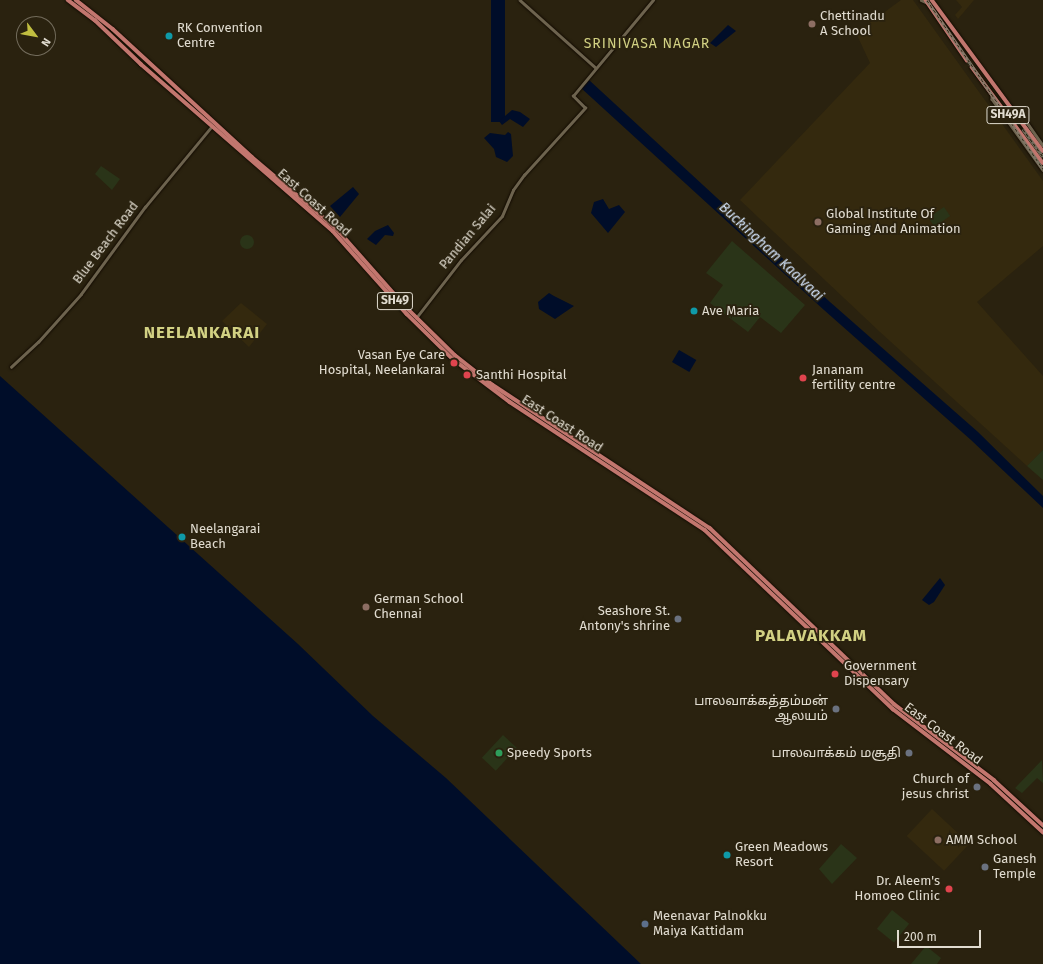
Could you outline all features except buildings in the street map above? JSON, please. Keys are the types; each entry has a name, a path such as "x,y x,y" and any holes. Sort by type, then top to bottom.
{"main road":[{"name":"East Coast Road","path":"68,0 95,20 212,126 328,226 360,258"},
{"name":"East Coast Road","path":"76,0 113,29 252,157 330,223 444,351 491,388 705,530 893,709 991,784 1043,832"},
{"name":"SH49A","path":"932,0 951,24 1020,122 1043,151"},
{"path":"927,2 967,60"},
{"path":"946,28 951,24"},
{"name":"SH49A","path":"972,67 1043,163"},
{"name":"East Coast Road","path":"415,319 455,356 493,385 710,528 894,704 994,780 1043,825"}],"street":[{"path":"520,0 595,67 653,0"},
{"path":"921,0 927,2"},
{"name":"Pandian Salai","path":"415,319 461,260 502,216 513,190 524,175 585,108 572,96 595,67"},
{"path":"992,94 992,99 1043,170"},
{"path":"1020,122 1026,121 1043,145"},
{"name":"Blue Beach Road","path":"11,367 38,342 80,294 145,207 212,126"}],"shaded area":[{"path":"901,0 913,0 1043,181 1043,246 977,302 1043,376 1043,450 1027,466 880,332 740,200 870,63 856,33"},
{"path":"956,0 974,0 958,19 955,15 962,7"},
{"path":"241,303 267,324 249,347 222,321"},
{"name":"AMM School","path":"932,809 969,844 944,871 907,836"}],"green space":[{"path":"101,166 120,179 112,190 95,174"},
{"path":"944,207 950,216 934,227 928,218"},
{"path":"244,235 250,235 254,239 254,245 250,249 244,249 240,245 240,239"},
{"path":"732,241 805,305 781,333 760,317 748,332 710,303 723,285 706,273"},
{"path":"1043,450 1043,480 1027,466"},
{"name":"Speedy Sports","path":"503,735 517,748 496,771 482,758"},
{"path":"1042,760 1043,783 1037,778 1022,793 1015,788"},
{"path":"841,844 857,858 832,884 819,869"},
{"path":"892,910 909,924 894,942 877,929"},
{"path":"926,946 941,958 937,964 911,964"}],"water":[{"path":"491,0 505,0 505,122 491,122"},
{"path":"728,25 736,31 716,47 710,43"},
{"name":"Buckingham Kaalvaai","path":"589,80 830,302 978,432 1043,496 1043,508 971,440 824,310 581,88"},
{"path":"512,110 520,112 530,119 523,127 510,119 502,125 499,121"},
{"path":"508,132 511,134 513,156 507,162 496,157 494,149 484,138 490,133 505,135"},
{"path":"353,187 359,194 340,217 330,206"},
{"path":"603,199 609,209 619,205 625,212 608,233 591,213 594,202"},
{"path":"388,225 394,233 393,236 385,235 376,245 367,239 375,231"},
{"path":"549,293 574,306 555,319 539,309 538,302"},
{"path":"679,350 696,360 689,372 672,362"},
{"path":"0,376 298,644 373,716 446,778 641,964 0,964"},
{"path":"940,578 945,585 934,602 929,605 922,600"}],"tunnel":[{"path":"967,60 972,67"}],"railway":[{"path":"927,0 1043,169"},
{"path":"1023,129 1043,157"}],"place":[{"name":"Chettinadu A School","path":"812,24"},
{"name":"RK Convention Centre","path":"169,36"},
{"name":"Global Institute Of Gaming And Animation","path":"818,222"},
{"name":"Ave Maria","path":"694,311"},
{"name":"Vasan Eye Care Hospital, Neelankarai","path":"454,363"},
{"name":"Santhi Hospital","path":"467,375"},
{"name":"Jananam fertility centre","path":"803,378"},
{"name":"Neelangarai Beach","path":"182,537"},
{"name":"German School Chennai","path":"366,607"},
{"name":"Seashore St. Antony's shrine","path":"678,619"},
{"name":"Government Dispensary","path":"835,674"},
{"name":"பாலவாக்கத்தம்மன் ஆலயம்","path":"836,709"},
{"name":"Speedy Sports","path":"499,753"},
{"name":"பாலவாக்கம் மசூதி","path":"909,753"},
{"name":"Church of jesus christ","path":"977,787"},
{"name":"AMM School","path":"938,840"},
{"name":"Green Meadows Resort","path":"727,855"},
{"name":"Ganesh Temple","path":"985,867"},
{"name":"Dr. Aleem's Homoeo Clinic","path":"949,889"},
{"name":"Meenavar Palnokku Maiya Kattidam","path":"645,924"}],"district":[{"name":"SRINIVASA NAGAR","path":"647,44"},
{"name":"NEELANKARAI","path":"202,333"},
{"name":"PALAVAKKAM","path":"811,636"}]}
